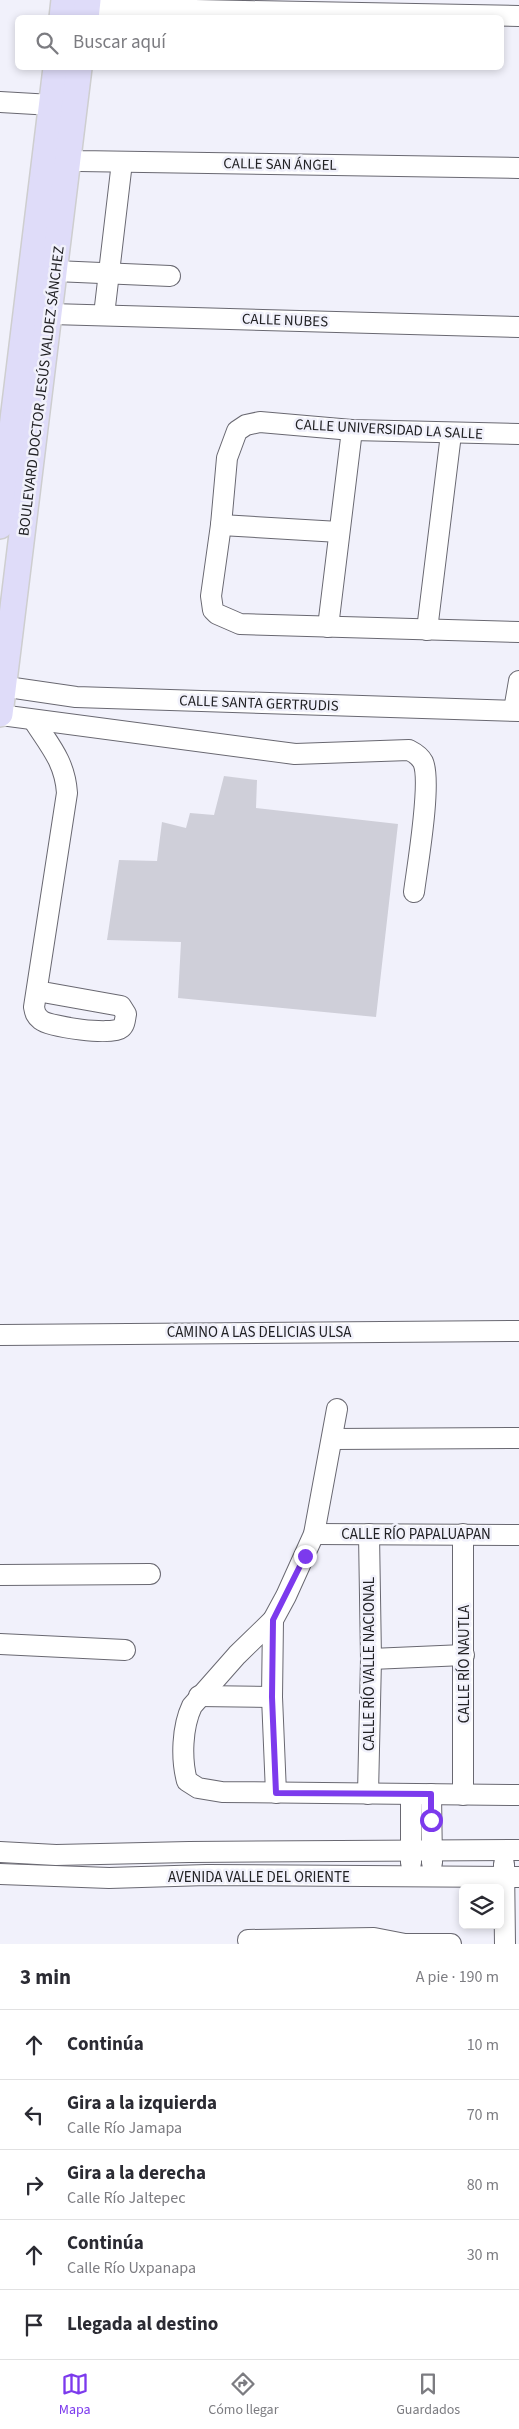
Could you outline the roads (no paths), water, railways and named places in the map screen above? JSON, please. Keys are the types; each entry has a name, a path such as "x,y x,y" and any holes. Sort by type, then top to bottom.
{"main road":[{"path":"67,15 81,6"},
{"name":"BOULEVARD DOCTOR JESÚS VALDEZ SÁNCHEZ","path":"0,526 5,453 56,70"},
{"name":"BOULEVARD DOCTOR JESÚS VALDEZ SÁNCHEZ","path":"0,714 80,70"}],"street":[{"path":"81,6 475,15"},
{"path":"504,16 519,16"},
{"path":"0,102 52,105"},
{"path":"47,143 68,160"},
{"name":"CALLE SAN ÁNGEL","path":"68,160 519,168"},
{"path":"104,315 122,162"},
{"path":"55,271 170,276"},
{"name":"CALLE NUBES","path":"51,314 519,327"},
{"name":"CALLE UNIVERSIDAD LA SALLE","path":"221,525 224,474 230,446 237,431 246,425 260,422 352,430 451,434 519,434"},
{"path":"328,627 352,430"},
{"path":"427,630 451,434"},
{"path":"339,532 221,525 211,596 212,605 217,614 240,624 519,632"},
{"path":"517,710 519,681"},
{"name":"CALLE SANTA GERTRUDIS","path":"2,687 76,697 517,710"},
{"path":"0,714 34,721 295,754 409,750 420,757 425,770 422,835 414,892"},
{"path":"34,721 57,754 66,775 67,793 37,991"},
{"name":"CAMINO A LAS DELICIAS ULSA","path":"0,1335 519,1331"},
{"path":"338,1409 314,1534 273,1620 199,1696 188,1715 184,1749 186,1778 189,1784 194,1787 222,1792 519,1795"},
{"path":"332,1439 519,1438"},
{"name":"CALLE RÍO PAPALUAPAN","path":"314,1534 519,1534"},
{"name":"CALLE RÍO VALLE NACIONAL","path":"368,1794 371,1659 369,1534"},
{"name":"CALLE RÍO NAUTLA","path":"463,1534 464,1794"},
{"path":"0,1575 150,1574"},
{"path":"273,1620 272,1697 276,1793"},
{"path":"0,1644 125,1650"},
{"path":"371,1659 464,1655"},
{"path":"199,1696 272,1697"},
{"path":"421,1794 431,1850 432,1878"},
{"path":"412,1878 411,1851 421,1794"},
{"path":"505,1944 512,1877 512,1850"},
{"name":"AVENIDA VALLE DEL ORIENTE","path":"0,1852 32,1855 512,1850"},
{"path":"109,1853 109,1878"},
{"name":"AVENIDA VALLE DEL ORIENTE","path":"0,1874 109,1878 207,1875 412,1878 512,1877"},
{"path":"248,1940 451,1944"}]}
